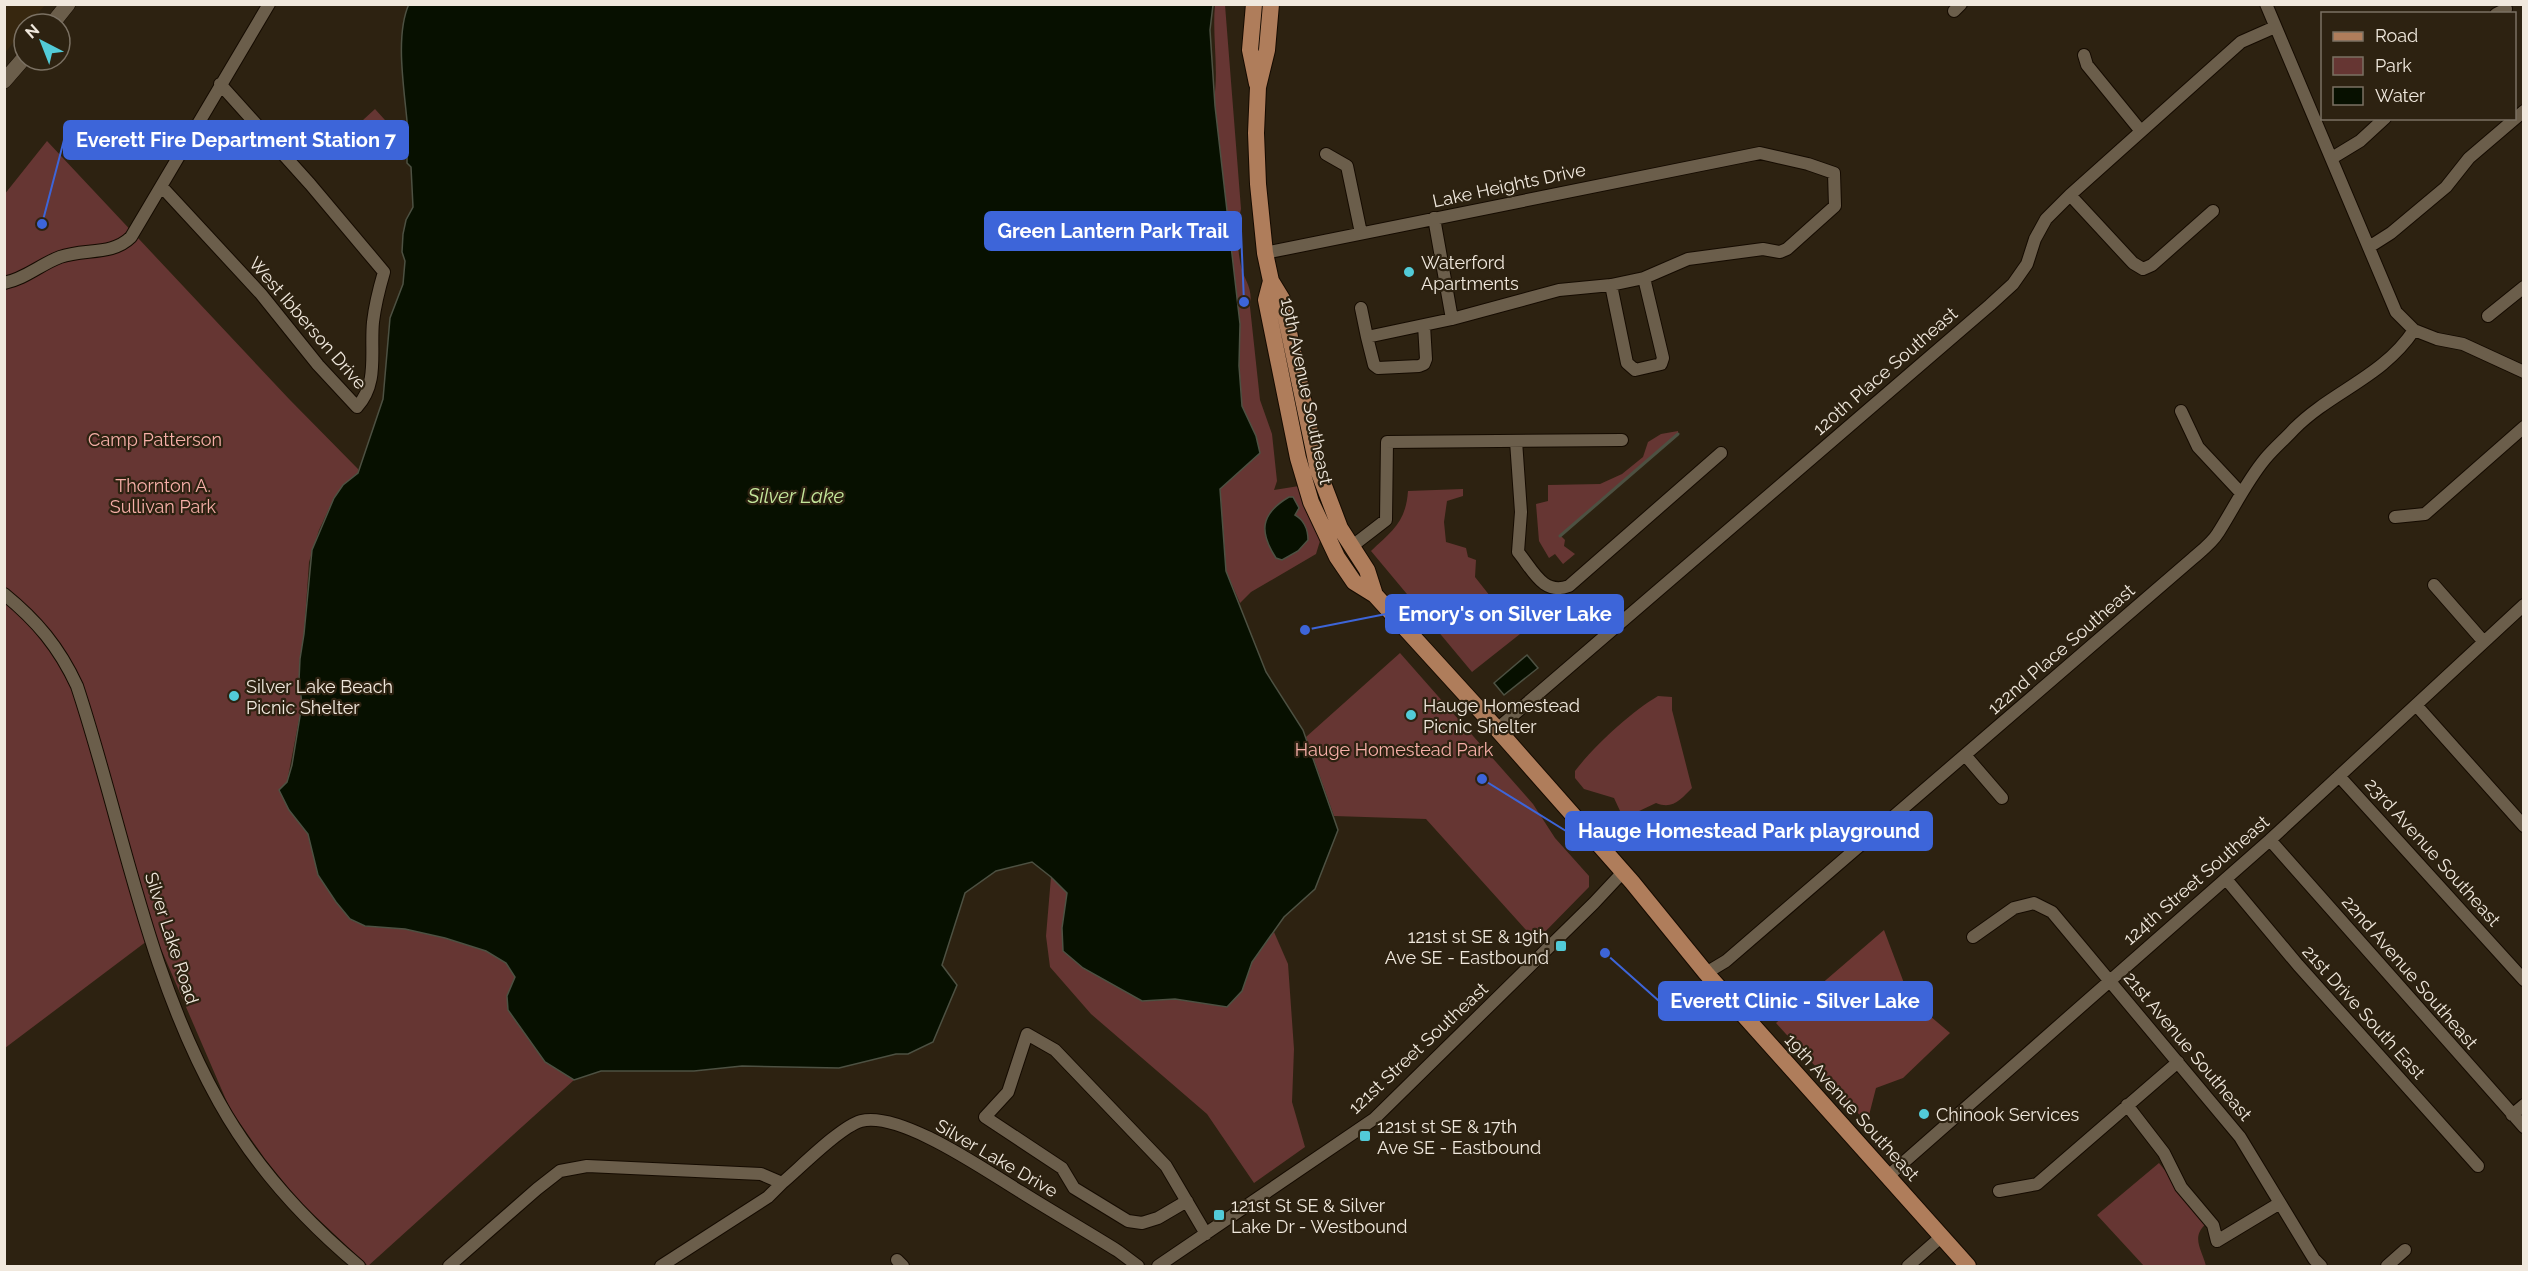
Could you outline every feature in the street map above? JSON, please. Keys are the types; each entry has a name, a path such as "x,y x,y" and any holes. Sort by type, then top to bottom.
{"main road":[{"name":"19th Avenue Southeast","path":"1254,4 1250,50 1258,87"},
{"name":"19th Avenue Southeast","path":"1271,4 1267,50 1258,87 1256,133 1257,174 1265,253 1271,281 1282,299 1318,470 1328,502 1351,547 1367,570 1375,595"},
{"name":"19th Avenue Southeast","path":"1271,281 1266,300 1298,458 1311,502 1337,557 1354,582 1375,595 1497,729 1623,872 1706,973 1968,1266"}],"street":[{"path":"4,284 24,277 60,257 114,249 131,237 269,4"},
{"path":"2266,4 2396,312 2414,330 2437,339 2463,344 2523,372"},
{"name":"120th Place Southeast","path":"1497,729 1998,298 2013,284 2027,264 2035,239 2046,219 2070,195 2241,42 2275,27"},
{"path":"2084,55 2087,65 2140,130"},
{"name":"West Ibberson Drive","path":"162,187 261,294 318,365 357,407 365,398 371,381 374,353 373,324 384,272 310,184 220,84"},
{"path":"2332,158 2360,141 2383,120"},
{"path":"2369,247 2391,233 2437,194 2469,158 2513,120"},
{"path":"1326,153 1347,166 1361,233"},
{"name":"Lake Heights Drive","path":"1265,253 1760,153 1834,173 1835,206 1787,249 1780,252 1763,249 1688,260 1644,278"},
{"path":"2070,195 2133,262 2143,269 2152,265 2213,212"},
{"path":"1434,218 1452,319"},
{"path":"1367,337 1452,319 1559,290 1611,285 1644,278 1663,358 1661,364 1635,370 1627,363 1611,285"},
{"path":"2488,316 2523,287"},
{"path":"1361,308 1372,362 1378,368 1424,364 1426,359 1424,325"},
{"name":"122nd Place Southeast","path":"1706,973 1726,961 2201,551 2217,535 2241,493 2265,459 2297,426 2330,399 2379,369 2404,345 2414,330"},
{"path":"2181,411 2198,447 2241,493"},
{"path":"2395,518 2425,514 2523,426"},
{"path":"1351,547 1386,520 1387,442 1622,440"},
{"path":"1516,441 1521,512 1518,552 1547,588 1558,590 1569,586 1721,453"},
{"path":"2434,585 2484,642"},
{"name":"Silver Lake Road","path":"4,594 43,629 64,659 77,686 159,966 192,1050 219,1103 276,1184 312,1223 359,1266"},
{"name":"124th Street Southeast","path":"1887,1177 2270,840 2523,605"},
{"path":"2416,705 2523,826"},
{"path":"1965,755 2002,798"},
{"name":"23rd Avenue Southeast","path":"2339,776 2523,980"},
{"name":"22nd Avenue Southeast","path":"2270,840 2523,1127"},
{"name":"121st Street Southeast","path":"1158,1266 1374,1119 1623,872"},
{"name":"21st Drive South East","path":"2226,879 2298,965 2478,1166"},
{"name":"21st Avenue Southeast","path":"1973,937 2014,908 2034,903 2052,912 2240,1137 2318,1263"},
{"path":"1187,1201 1158,1218 1142,1222 1128,1221 1074,1188 1062,1168 985,1118 1008,1092 1027,1035 1055,1050 1166,1166 1187,1201 1206,1234"},
{"path":"1999,1191 2037,1184 2178,1062"},
{"path":"2127,1105 2164,1153 2181,1187 2213,1225 2217,1241 2280,1203"},
{"path":"2512,1115 2523,1105"},
{"name":"Silver Lake Drive","path":"662,1266 768,1197 847,1128 861,1121 885,1122 940,1143 1118,1251 1138,1266"},
{"path":"448,1266 560,1171 587,1166 761,1174 782,1183"},
{"path":"1908,1266 1941,1237"},
{"path":"2387,1266 2405,1250"}],"shaded area":[{"path":"5,4 45,5 39,12 12,12 12,44 5,53"},
{"path":"1884,930 1910,999 1950,1033 1903,1078 1876,1088 1867,1123 1776,1023"}],"green space":[{"path":"1215,5 1225,5 1241,209 1238,230 1239,252 1250,294 1260,400 1272,434 1277,481 1274,490 1299,486 1320,541 1316,554 1251,592 1240,603 1226,571 1220,489 1256,436 1242,406 1239,364 1240,324 1214,100"},
{"path":"375,109 394,130 394,134 384,143 363,120"},
{"name":"Thornton A. Sullivan Park","path":"47,141 290,400 358,469 358,473 334,498 319,530 309,562 300,659 299,680 302,704 287,782 289,810 308,834 318,875 350,919 365,926 405,929 445,938 486,951 506,963 515,977 507,996 508,1010 545,1062 574,1080 368,1266 298,1200 265,1159 230,1109 155,935 5,1048 4,195"},
{"path":"1678,431 1678,434 1561,536 1565,540 1564,546 1575,554 1563,564 1555,554 1549,558 1539,541 1536,504 1548,501 1548,485 1600,484 1622,474 1643,457 1648,442 1661,434"},
{"path":"1463,489 1463,496 1447,501 1444,522 1446,542 1466,548 1468,557 1476,560 1475,577 1520,634 1472,672 1371,551 1397,525 1407,502 1408,491"},
{"name":"Hauge Homestead Park","path":"1400,653 1533,804 1555,838 1589,876 1589,887 1536,941 1426,819 1334,816 1306,737"},
{"path":"1658,696 1672,697 1672,710 1692,788 1676,802 1667,805 1656,803 1637,812 1629,820 1621,813 1614,798 1584,789 1575,778 1575,771 1614,730"},
{"path":"1051,877 1067,893 1062,928 1114,983 1142,1001 1175,999 1227,1006 1242,991 1252,962 1274,932 1288,964 1294,1049 1292,1102 1305,1147 1254,1183 1207,1114 1091,1014 1050,967 1046,936"},
{"path":"2159,1163 2207,1223 2198,1238 2206,1266 2144,1266 2097,1215"}],"water":[{"name":"Silver Lake","path":"409,4 1213,5 1210,30 1215,106 1240,324 1239,366 1242,406 1256,436 1260,453 1220,489 1226,571 1266,672 1303,730 1338,830 1315,889 1284,917 1252,962 1242,991 1227,1007 1175,999 1142,1001 1083,968 1063,951 1062,928 1067,893 1032,862 996,871 965,893 942,965 957,985 933,1042 908,1054 896,1054 839,1068 742,1066 694,1071 601,1071 574,1080 545,1062 508,1010 507,996 515,977 506,963 486,951 445,938 405,929 365,926 350,919 336,902 318,875 308,834 289,810 279,790 287,782 292,765 302,704 299,680 300,659 312,550 334,498 343,485 358,473 383,399 390,318 403,284 405,261 402,252 403,234 406,220 413,207 411,167 407,163 407,126 401,46 402,31"},
{"path":"1289,497 1293,497 1299,508 1295,515 1305,526 1308,540 1298,551 1282,560 1276,558 1270,549 1265,524 1272,510"},
{"path":"1527,655 1538,668 1504,695 1494,683"}],"waterway":[{"path":"1560,536 1678,434"}],"place":[{"name":"Everett Fire Department Station 7","path":"42,224"},
{"name":"Waterford Apartments","path":"1409,272"},
{"name":"Green Lantern Park Trail","path":"1244,302"},
{"name":"Emory's on Silver Lake","path":"1305,630"},
{"name":"Silver Lake Beach Picnic Shelter","path":"234,696"},
{"name":"Hauge Homestead Picnic Shelter","path":"1411,715"},
{"name":"Hauge Homestead Park playground","path":"1482,779"},
{"name":"121st st SE & 19th Ave SE - Eastbound","path":"1561,946"},
{"name":"Everett Clinic - Silver Lake","path":"1605,953"},
{"name":"Chinook Services","path":"1924,1114"},
{"name":"121st st SE & 17th Ave SE - Eastbound","path":"1365,1136"},
{"name":"121st St SE & Silver Lake Dr - Westbound","path":"1219,1215"}],"park label":[{"name":"Camp Patterson","path":"155,439"}]}
